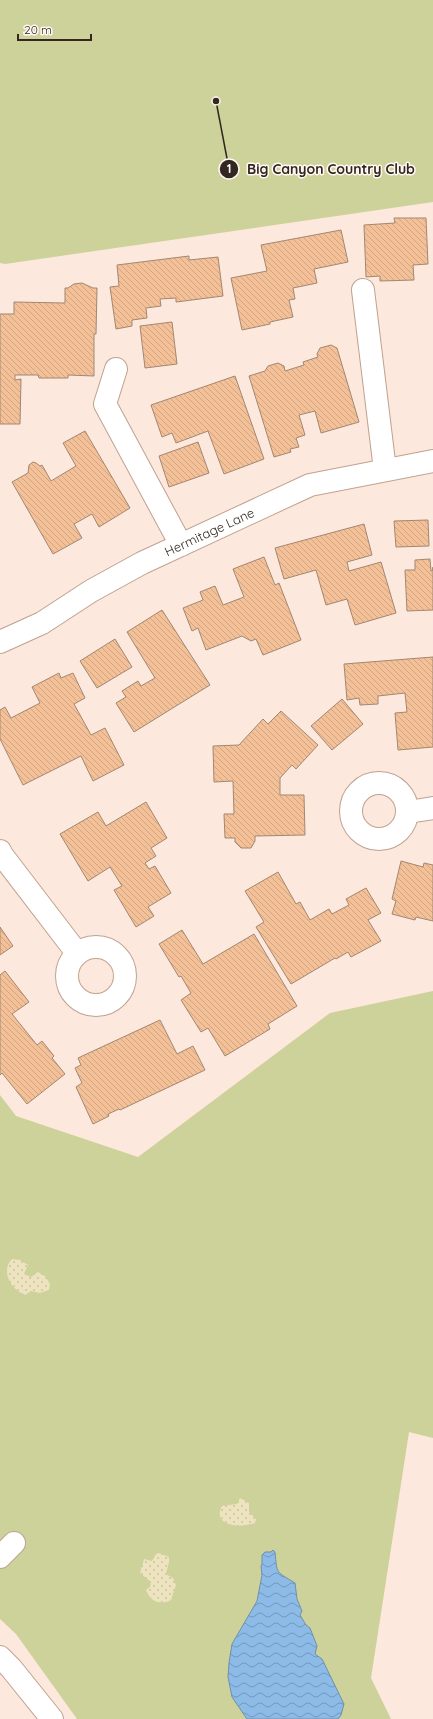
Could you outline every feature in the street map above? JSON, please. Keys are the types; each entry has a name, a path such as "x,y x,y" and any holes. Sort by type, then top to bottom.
{"street":[{"path":"363,290 385,470"},
{"path":"116,369 105,404 181,545"},
{"name":"Hermitage Lane","path":"0,642 42,622 91,591 142,563 310,485 433,461"},
{"path":"408,812 433,808"},
{"path":"0,851 77,953"},
{"path":"0,1657 12,1668 52,1719"}],"green space":[{"path":"0,0 433,0 433,202 5,264 0,263"},
{"path":"433,991 433,1438 409,1432 371,1678 391,1719 77,1719 16,1634 0,1619 0,1095 16,1116 138,1157 330,1013"}],"sand":[{"path":"12,1259 20,1260 28,1265 24,1274 31,1277 38,1272 45,1276 50,1284 49,1290 40,1293 31,1291 25,1295 15,1289 7,1274 7,1269"},
{"path":"240,1498 249,1503 249,1512 256,1519 255,1523 249,1525 236,1525 224,1522 221,1518 220,1513 222,1506 237,1504"},
{"path":"159,1553 169,1557 166,1574 173,1578 176,1585 171,1600 163,1603 153,1600 150,1597 146,1590 150,1587 151,1582 140,1573 144,1559 152,1561 156,1554"}],"water":[{"path":"273,1550 275,1552 276,1565 279,1572 295,1583 297,1599 302,1611 300,1615 306,1625 310,1628 317,1646 315,1654 322,1659 344,1704 341,1715 338,1719 247,1719 232,1697 228,1677 232,1644 257,1601 262,1575 262,1555 265,1552 271,1552"}],"building":[{"path":"394,218 426,218 428,264 413,265 414,280 380,281 380,276 366,277 364,225 395,223"},
{"path":"341,230 348,262 314,269 317,283 293,288 295,299 289,300 293,317 242,330 231,278 267,271 261,245"},
{"path":"189,256 189,260 218,257 223,296 176,302 176,298 160,299 161,306 146,308 147,318 132,320 132,326 116,329 110,287 119,286 117,265"},
{"path":"82,283 93,288 97,288 96,334 94,334 94,376 68,375 68,378 39,378 38,375 15,375 15,380 21,379 20,424 0,424 0,314 14,314 14,302 65,303 65,288 68,288 74,284"},
{"path":"172,322 177,364 145,368 140,326"},
{"path":"331,345 337,348 359,422 321,433 315,411 299,415 305,435 296,438 299,447 290,449 291,452 274,457 249,376 265,371 268,366 278,363 284,366 285,371 304,365 303,362 318,357 317,354 320,348"},
{"path":"235,376 264,459 224,474 208,431 176,443 172,433 162,437 151,405"},
{"path":"85,431 130,508 99,527 92,514 74,524 82,538 53,554 12,482 28,473 29,465 33,462 40,466 42,465 51,481 76,466 63,443"},
{"path":"198,442 209,473 169,487 159,456"},
{"path":"428,520 429,546 396,547 394,521"},
{"path":"364,524 372,555 347,562 349,571 381,562 396,613 355,625 347,599 326,605 316,570 284,579 275,548"},
{"path":"264,557 275,585 279,583 301,640 263,655 256,639 251,641 242,636 206,650 198,628 192,631 183,608 203,600 200,592 215,586 223,605 244,597 233,569"},
{"path":"430,559 431,571 433,567 433,610 407,611 405,570 415,570 415,560"},
{"path":"162,610 210,685 134,732 116,703 126,697 122,691 138,681 141,686 155,678 127,632"},
{"path":"115,639 132,667 97,688 80,661"},
{"path":"433,657 433,747 398,750 395,713 407,712 405,693 378,696 378,704 360,705 359,698 347,700 344,664"},
{"path":"59,673 61,678 73,673 85,698 74,704 91,735 105,728 124,765 93,781 81,756 23,785 0,739 0,710 5,707 11,718 40,703 32,687"},
{"path":"342,699 363,724 332,750 311,726"},
{"path":"281,711 318,745 296,769 292,765 280,778 280,795 304,795 305,835 255,836 255,841 251,848 241,848 235,842 235,838 225,838 224,814 234,814 233,781 214,782 213,746 239,745 263,719 268,724"},
{"path":"146,802 167,838 151,848 156,856 145,863 149,869 155,866 171,893 148,907 154,916 136,927 114,890 122,886 110,867 88,881 60,834 98,812 106,826"},
{"path":"401,861 423,867 424,863 433,865 433,921 416,917 415,920 392,914 396,901 392,899"},
{"path":"278,872 296,904 300,902 310,920 329,909 332,914 349,905 346,899 366,888 381,913 368,920 381,941 351,957 348,952 336,959 335,958 291,984 256,927 264,922 245,891"},
{"path":"0,927 13,946 0,955"},
{"path":"182,930 203,964 254,934 297,1006 268,1024 270,1029 225,1056 208,1028 201,1032 181,1000 191,993 181,976 179,977 159,944"},
{"path":"5,971 29,1002 12,1014 37,1045 42,1041 54,1056 52,1058 65,1074 27,1104 2,1073 0,1075 0,975"},
{"path":"160,1020 177,1054 193,1046 205,1070 120,1110 119,1109 108,1114 109,1116 93,1124 76,1087 82,1083 75,1068 81,1065 78,1058"}],"place":[{"name":"Big Canyon Country Club","path":"216,101"}]}
